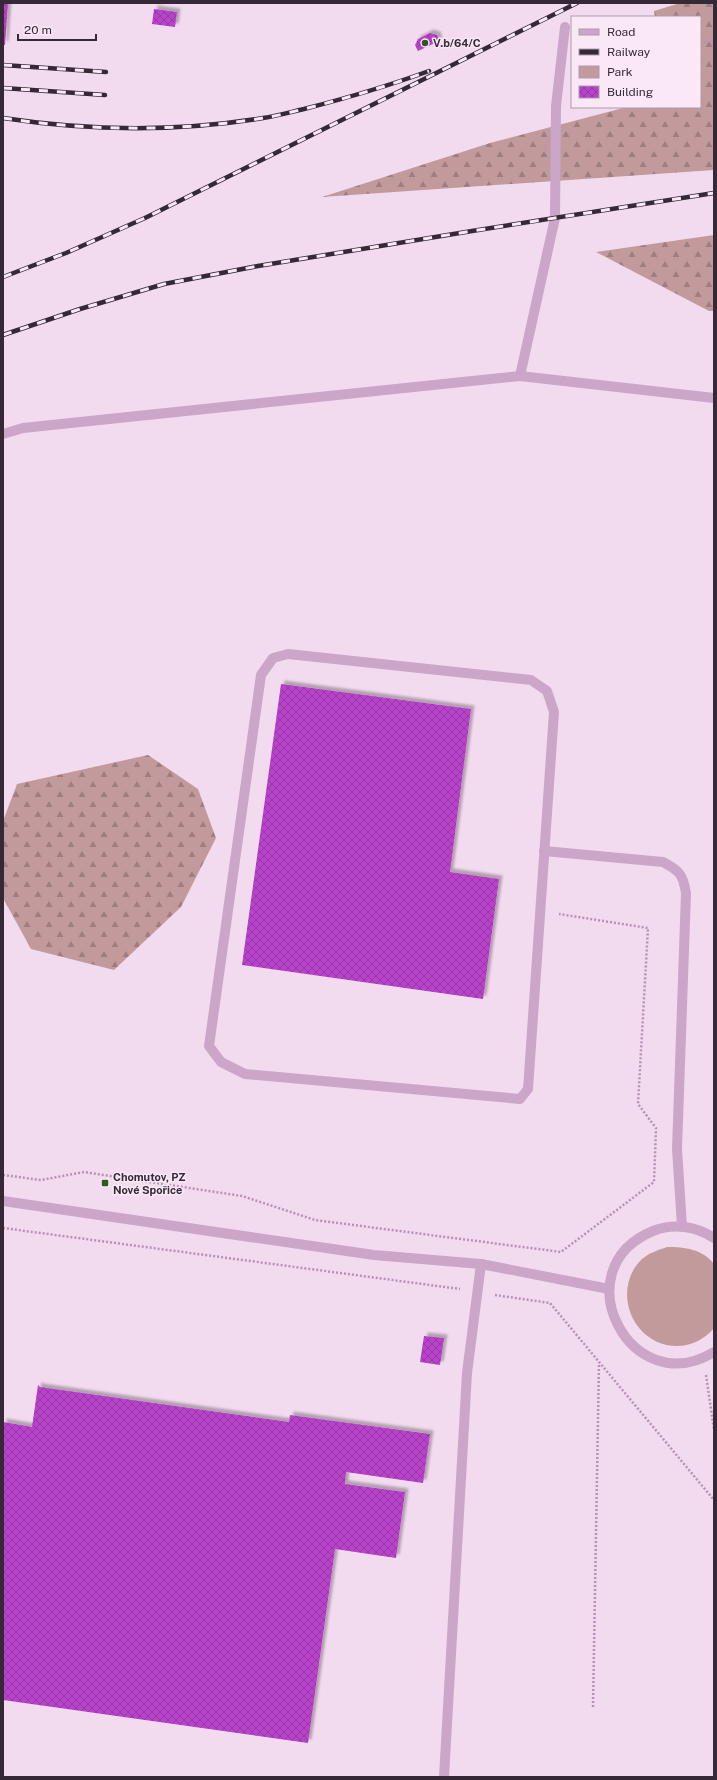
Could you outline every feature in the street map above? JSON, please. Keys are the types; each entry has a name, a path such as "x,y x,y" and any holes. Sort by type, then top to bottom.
{"street":[{"path":"520,376 555,218 556,106 565,27"},
{"path":"3,434 23,428 520,376 714,398"},
{"path":"288,654 531,680 547,691 554,712 544,851 528,1089 520,1099 246,1074 221,1062 209,1046 261,675 272,658 288,654"},
{"path":"544,851 663,862 676,869 683,878 686,893 677,1149 682,1226"},
{"path":"3,1201 374,1255 480,1264 609,1289"},
{"path":"714,1238 705,1232 682,1226 661,1228 642,1236 625,1250 614,1268 609,1289 612,1312 621,1333 637,1350 657,1361 681,1364 704,1359 714,1352"},
{"path":"444,1777 467,1373 480,1264"}],"path":[{"path":"701,43 714,40"},
{"path":"3,1175 41,1180 84,1172 242,1196 315,1220 561,1252 654,1182 656,1128 638,1104 648,928 540,912"},
{"path":"3,1228 421,1283 550,1304 714,1500"},
{"path":"704,1359 714,1430"},
{"path":"593,1707 599,1362"}],"green space":[{"path":"680,3 714,3 714,170 322,197 490,143 623,108 701,108 701,16 655,16 654,11"},
{"path":"714,235 714,311 709,311 596,252"},
{"path":"148,755 198,789 216,838 181,907 114,970 31,949 3,898 3,821 17,784"},
{"path":"667,1247 687,1248 699,1252 714,1264 714,1328 697,1341 682,1346 662,1344 648,1337 638,1327 631,1314 627,1300 628,1286 633,1272 642,1259"}],"building":[{"path":"3,3 8,3 5,45 3,44"},
{"path":"154,9 177,12 175,27 152,24"},
{"name":"V.b/64/C","path":"430,33 437,35 439,41 418,51 415,45 418,39"},
{"path":"281,684 471,709 450,872 499,879 483,999 242,965"},
{"path":"424,1336 444,1338 440,1365 420,1362"},
{"path":"38,1385 40,1387 289,1422 290,1415 430,1434 423,1483 346,1472 345,1484 405,1492 396,1558 335,1549 308,1743 3,1700 3,1422 32,1427"}],"railway":[{"path":"3,277 66,253 145,218 577,3"},
{"path":"3,65 106,72"},
{"path":"3,118 68,125 133,128 166,128 231,123 268,117 336,101 429,71"},
{"path":"3,88 105,95"},
{"path":"3,335 80,309 164,284 258,266 714,193"}],"place":[{"name":"V.b/64/C","path":"425,43"},
{"name":"Chomutov, PZ Nové Spořice","path":"105,1183"}]}
